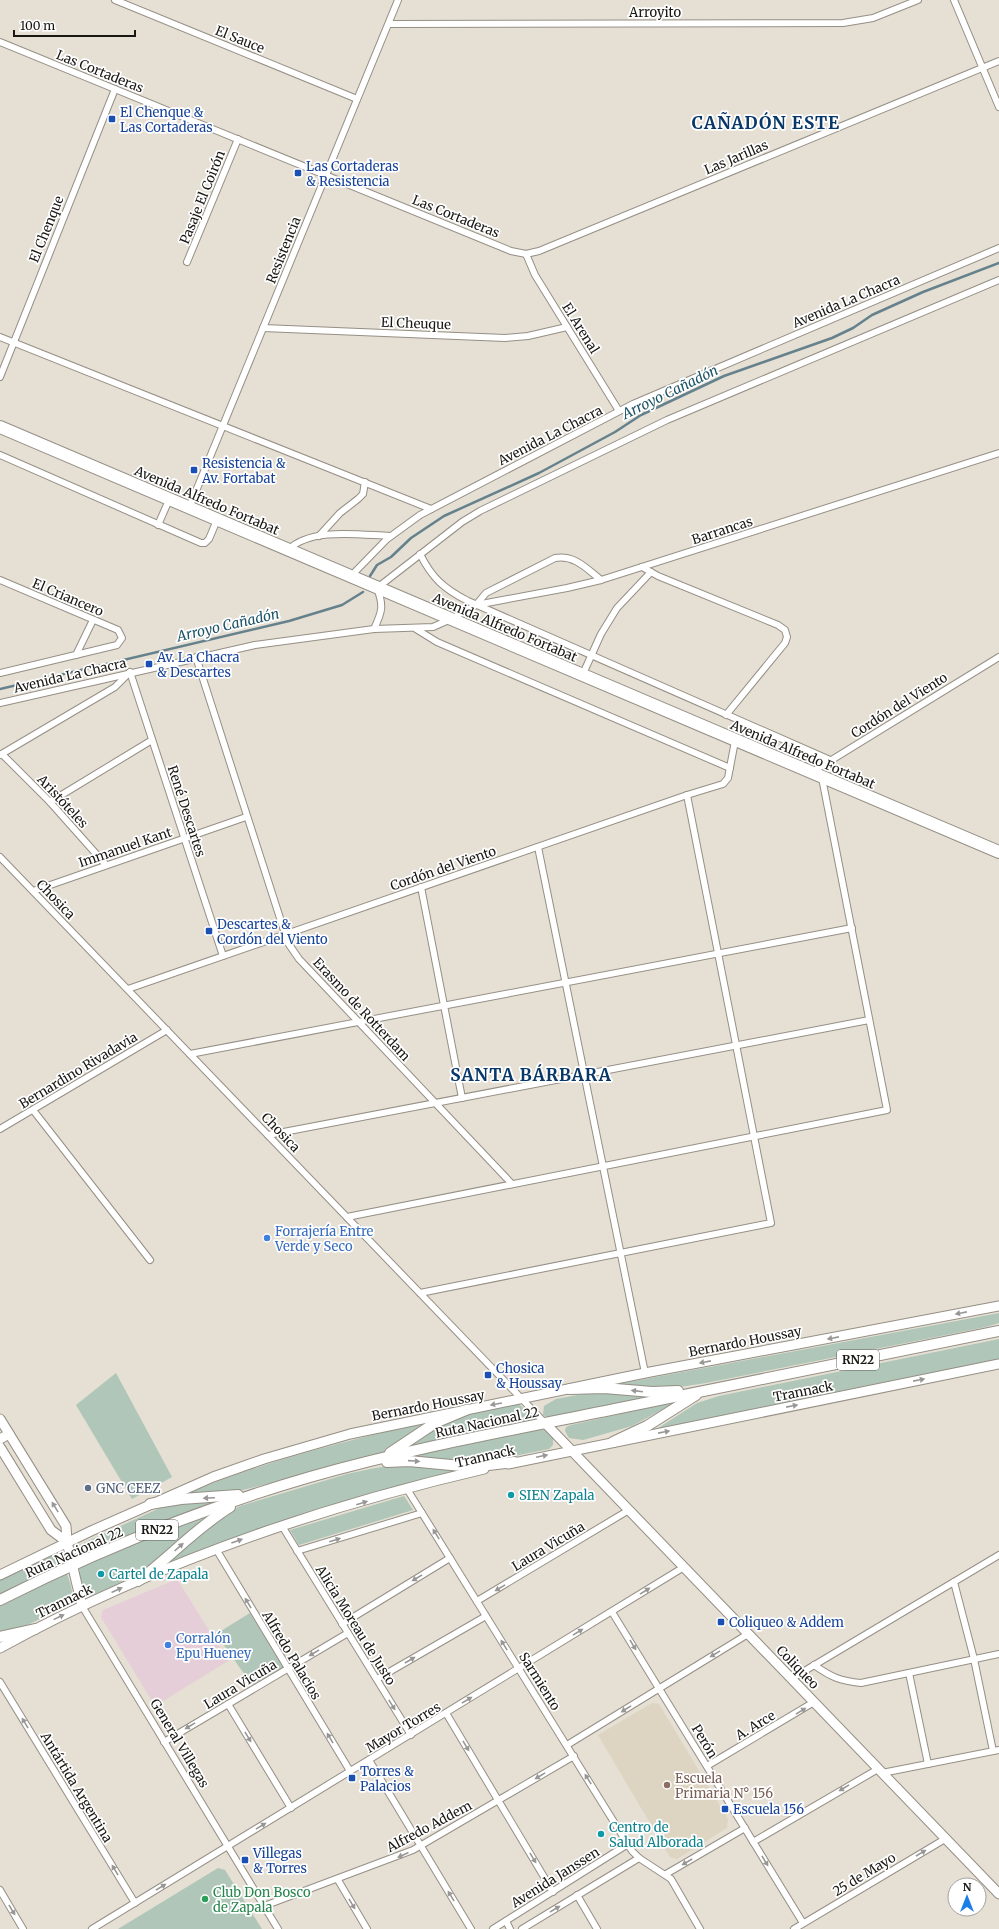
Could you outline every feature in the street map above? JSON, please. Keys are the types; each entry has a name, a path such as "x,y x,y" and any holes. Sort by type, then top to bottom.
{"highway":[{"name":"Avenida Alfredo Fortabat","path":"0,427 582,676 999,852"}],"main road":[{"name":"Ruta Nacional 22","path":"0,1600 72,1566 178,1522 275,1488 374,1460 545,1423 999,1332"},
{"path":"570,1389 604,1388 661,1392 718,1388"},
{"path":"613,1442 643,1429 705,1391"},
{"path":"374,1460 395,1451 439,1421 466,1410"},
{"path":"348,1467 409,1461 472,1467 514,1462"},
{"path":"150,1504 181,1499 235,1496 275,1488"},
{"path":"138,1581 162,1562 206,1522 244,1498"},
{"path":"0,1637 36,1629"}],"street":[{"name":"El Sauce","path":"115,0 357,99"},
{"name":"Resistencia","path":"189,508 398,0"},
{"name":"Arroyito","path":"388,24 843,23 873,18 918,0"},
{"path":"954,0 999,107"},
{"name":"Las Cortaderas","path":"0,42 511,251 526,254"},
{"name":"Las Jarillas","path":"526,254 547,248 999,61"},
{"name":"El Chenque","path":"0,378 115,89"},
{"name":"Pasaje El Coirón","path":"187,262 238,139"},
{"name":"Avenida La Chacra","path":"350,577 390,536 431,509 620,411 646,398 999,248"},
{"name":"El Arenal","path":"526,254 535,275 620,411"},
{"path":"374,629 382,612 382,601 377,588 471,516 667,420 999,280"},
{"name":"El Cheuque","path":"263,328 505,338 528,336 567,327"},
{"path":"1,338 431,509"},
{"name":"Barrancas","path":"451,619 476,605 601,580 999,453"},
{"path":"0,455 194,541 205,543 209,539 217,520"},
{"path":"319,536 340,513 363,494 365,482"},
{"path":"158,525 169,500"},
{"path":"288,550 294,544 307,538 319,536 390,536"},
{"path":"420,554 430,572 440,584 458,596 591,656 830,760"},
{"path":"476,605 486,593 555,558 564,556 575,559 601,580"},
{"path":"642,567 778,625 785,630 787,637 785,643 726,715"},
{"path":"582,676 601,634 617,608 651,572"},
{"name":"El Criancero","path":"0,580 118,630 122,638"},
{"name":"Avenida La Chacra","path":"0,703 130,672 254,645 374,629 416,629 433,627 451,619"},
{"path":"76,655 93,620"},
{"path":"416,629 437,642 730,768"},
{"name":"Avenida La Chacra","path":"0,673 117,645 122,638"},
{"name":"Cordón del Viento","path":"810,772 999,656"},
{"name":"Erasmo de Rotterdam","path":"196,657 284,935 299,958 512,1184"},
{"path":"1,755 115,687 130,672"},
{"name":"René Descartes","path":"130,672 223,956"},
{"path":"50,802 152,740"},
{"name":"Cordón del Viento","path":"128,989 687,795 723,784 728,778 735,741"},
{"name":"Aristóteles","path":"1,755 50,802 106,865"},
{"path":"347,1217 887,1110 822,778"},
{"path":"420,1292 771,1223 687,795"},
{"name":"Immanuel Kant","path":"33,891 246,816"},
{"path":"538,847 645,1373"},
{"name":"Chosica","path":"1,859 545,1423"},
{"path":"421,887 462,1098"},
{"path":"190,1054 852,928"},
{"path":"268,1135 869,1020"},
{"name":"Bernardino Rivadavia","path":"0,1129 167,1030"},
{"path":"33,1110 150,1260"},
{"name":"Bernardo Houssay","path":"0,1575 150,1504 226,1472 283,1453 381,1427 645,1373 999,1306"},
{"name":"Trannack","path":"0,1648 82,1606 216,1549 282,1526 407,1489 514,1462 999,1364"},
{"name":"General Villegas","path":"0,1419 65,1523 67,1530 67,1542 82,1606 278,1929"},
{"name":"Coliqueo","path":"545,1423 999,1894"},
{"path":"0,1440 9,1434"},
{"path":"0,1447 51,1530 67,1542"},
{"name":"Sarmiento","path":"407,1489 628,1844 639,1858 666,1874"},
{"name":"Laura Vicuña","path":"477,1601 629,1510"},
{"path":"297,1551 422,1513"},
{"name":"Alicia Moreau de Justo","path":"282,1526 411,1735"},
{"name":"Alfredo Palacios","path":"216,1549 350,1772"},
{"path":"791,1678 999,1555"},
{"path":"342,1624 450,1558"},
{"name":"Mayor Torres","path":"92,1929 684,1567"},
{"path":"753,1842 880,1771 928,1764 996,1750 954,1582"},
{"name":"Perón","path":"612,1612 803,1923"},
{"path":"377,1679 486,1616"},
{"name":"Laura Vicuña","path":"164,1742 348,1633"},
{"path":"567,1745 748,1634"},
{"path":"814,1665 826,1674 843,1682 861,1683 999,1654"},
{"path":"909,1673 928,1764"},
{"name":"Antártida Argentina","path":"0,1682 135,1903"},
{"name":"A. Arce","path":"707,1766 814,1702"},
{"path":"228,1704 291,1808"},
{"path":"446,1713 553,1892"},
{"name":"Alfredo Addem","path":"264,1906 396,1858 421,1846 574,1756"},
{"path":"369,1760 471,1929"},
{"path":"700,1929 673,1882 666,1874 744,1828"},
{"name":"25 de Mayo","path":"794,1929 946,1839"},
{"name":"Avenida Janssen","path":"493,1929 628,1844"},
{"name":"Avenida Janssen","path":"522,1929 639,1858"},
{"path":"338,1880 367,1929"},
{"path":"0,1890 23,1929"},
{"path":"577,1895 597,1929"},
{"path":"506,1921 510,1929"}],"shaded area":[{"name":"Corralón Epu Hueney","path":"177,1579 228,1661 155,1706 101,1617 103,1610"},
{"name":"Escuela Primaria N° 156","path":"652,1703 659,1704 728,1819 727,1828 677,1859 670,1857 598,1735"}],"green space":[{"path":"999,1313 999,1323 986,1327 706,1383 667,1389 613,1385"},
{"path":"999,1339 999,1361 655,1430 697,1403 719,1396"},
{"path":"116,1373 172,1477 132,1499 76,1405"},
{"path":"594,1392 659,1395 549,1418 543,1415 544,1406 556,1399"},
{"path":"678,1401 632,1426 583,1440 569,1438 565,1431 566,1427 571,1425"},
{"path":"519,1404 533,1417 534,1421 402,1450 434,1427 458,1416"},
{"path":"433,1421 390,1450 375,1456 243,1490 180,1496 273,1462 337,1444"},
{"path":"537,1429 545,1430 553,1438 553,1445 549,1449 479,1463 402,1458"},
{"path":"403,1464 468,1470 366,1496 244,1534 164,1565 210,1523 240,1506 347,1474"},
{"path":"404,1496 413,1510 299,1545 290,1530"},
{"path":"223,1500 78,1557 75,1555 75,1548 79,1545 170,1504"},
{"path":"214,1513 138,1577 94,1597 86,1594 83,1590 79,1581 80,1567 160,1533"},
{"path":"57,1552 61,1554 63,1559 58,1566 0,1595 0,1579"},
{"path":"61,1574 67,1574 71,1586 72,1598 69,1605 19,1629 0,1635 0,1605"},
{"path":"250,1613 283,1667 252,1685 216,1634"},
{"name":"Club Don Bosco de Zapala","path":"218,1868 225,1870 262,1929 118,1929"}],"waterway":[{"name":"Arroyo Cañadón","path":"370,576 377,565 391,557 411,538 444,516 539,473 615,432 641,415 724,376 832,338 853,328 872,315 923,292 999,263"},
{"name":"Arroyo Cañadón","path":"0,689 289,621 342,605 363,592"}],"place":[{"name":"El Chenque & Las Cortaderas","path":"112,119"},
{"name":"Las Cortaderas & Resistencia","path":"298,173"},
{"name":"Resistencia & Av. Fortabat","path":"194,470"},
{"name":"Av. La Chacra & Descartes","path":"149,664"},
{"name":"Descartes & Cordón del Viento","path":"209,931"},
{"name":"Forrajería Entre Verde y Seco","path":"267,1238"},
{"name":"Chosica & Houssay","path":"488,1375"},
{"name":"GNC CEEZ","path":"88,1488"},
{"name":"SIEN Zapala","path":"511,1495"},
{"name":"Cartel de Zapala","path":"101,1574"},
{"name":"Coliqueo & Addem","path":"721,1622"},
{"name":"Corralón Epu Hueney","path":"168,1645"},
{"name":"Torres & Palacios","path":"352,1778"},
{"name":"Escuela Primaria N° 156","path":"667,1785"},
{"name":"Escuela 156","path":"725,1809"},
{"name":"Centro de Salud Alborada","path":"601,1834"},
{"name":"Villegas & Torres","path":"245,1860"},
{"name":"Club Don Bosco de Zapala","path":"205,1899"}],"district":[{"name":"CAÑADÓN ESTE","path":"766,123"},
{"name":"SANTA BÁRBARA","path":"531,1075"}]}
